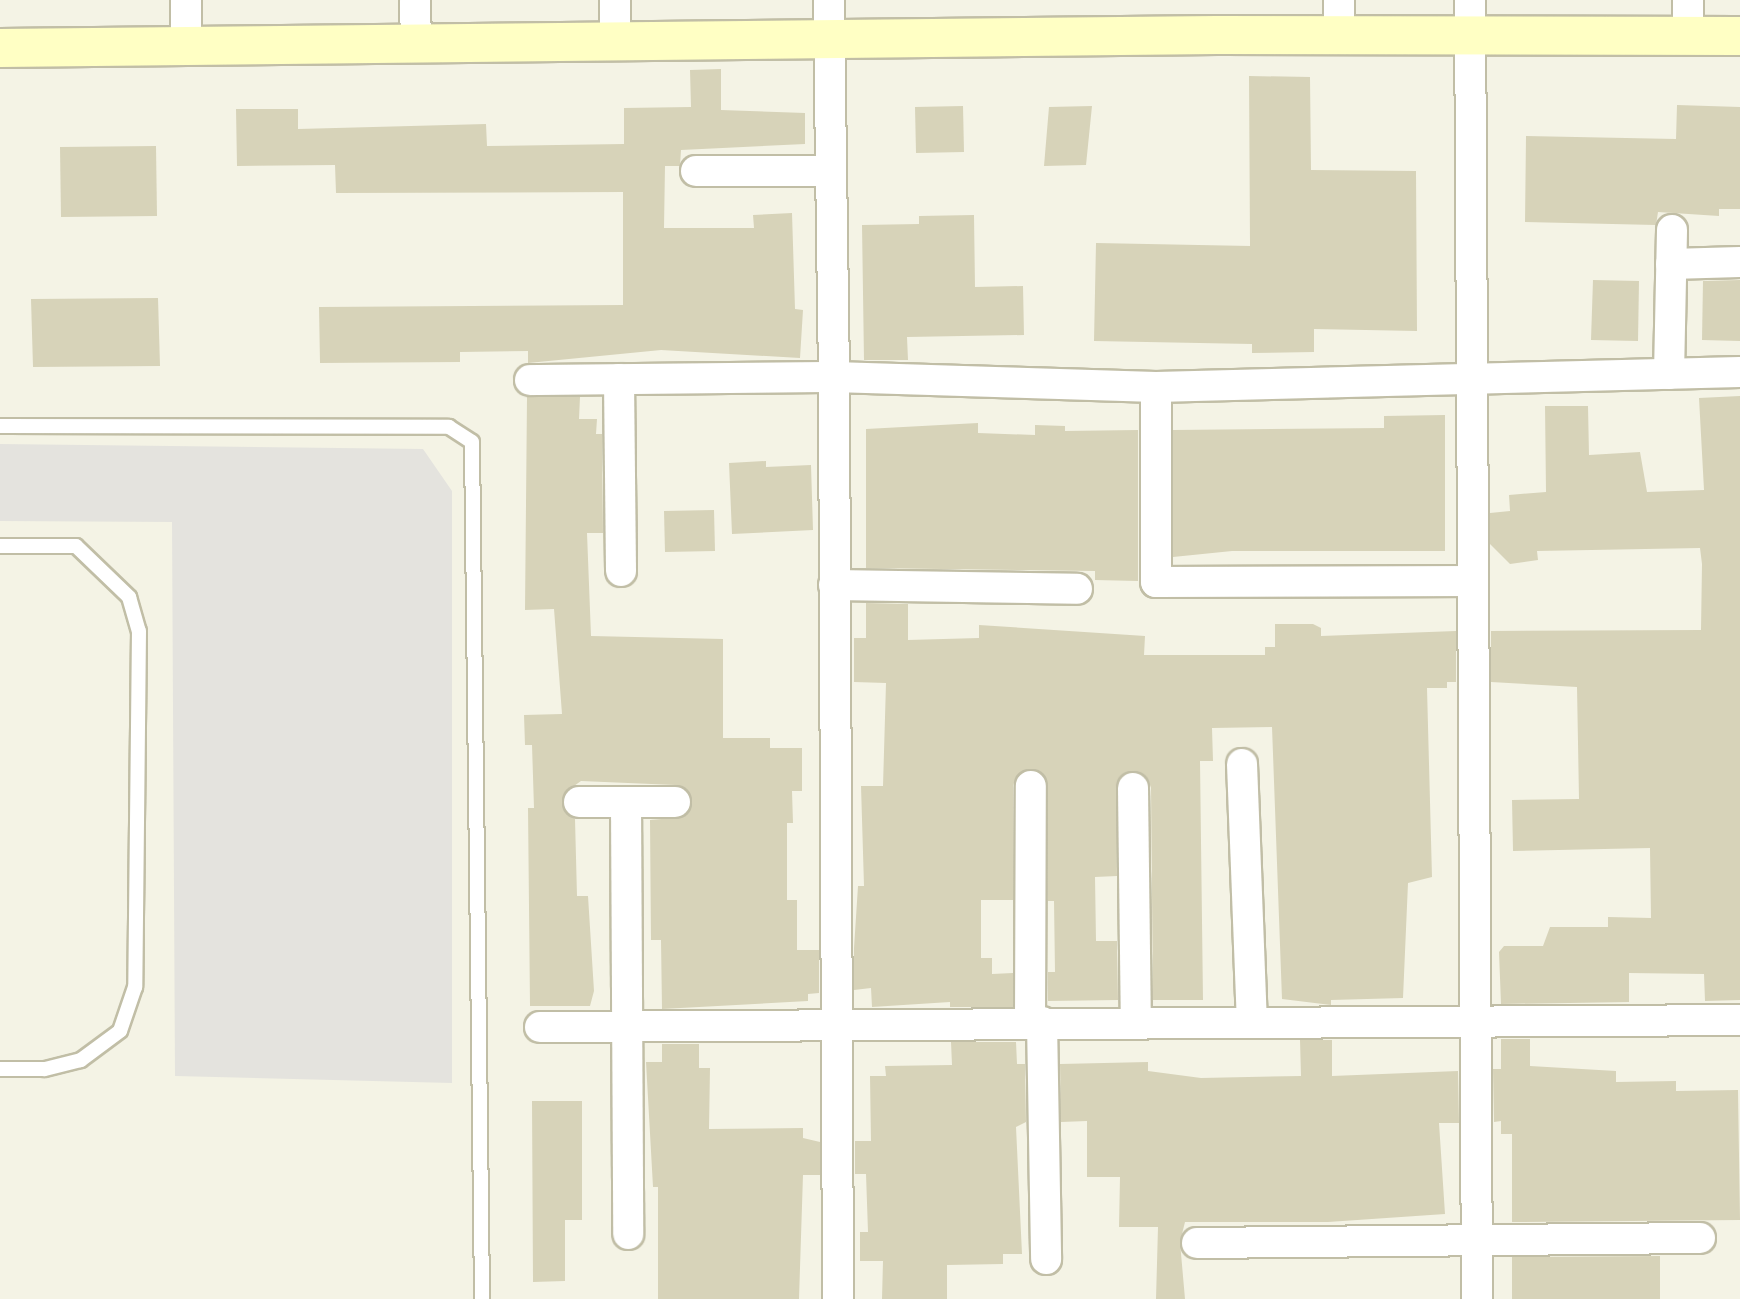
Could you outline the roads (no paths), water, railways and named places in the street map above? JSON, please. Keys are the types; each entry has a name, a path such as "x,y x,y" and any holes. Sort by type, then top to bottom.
{"street":[{"path":"186,0 186,48"},
{"path":"415,0 416,45"},
{"path":"615,0 615,42"},
{"path":"829,0 834,377 834,1022 838,1299"},
{"path":"1470,0 1477,1299"},
{"path":"0,48 829,39 1339,18 1470,38 1688,18 1740,36"},
{"path":"696,171 831,171"},
{"path":"1669,374 1672,230"},
{"path":"1671,264 1740,262"},
{"path":"530,380 834,377 1156,387 1740,372"},
{"path":"619,379 621,571"},
{"path":"1156,387 1156,582 1473,581"},
{"path":"834,586 1077,589"},
{"path":"1242,764 1252,1022"},
{"path":"1031,786 1036,1022 1046,1259"},
{"path":"1133,788 1136,1022"},
{"path":"579,802 675,802"},
{"path":"626,802 628,1234"},
{"path":"540,1027 834,1022 1740,1020"},
{"path":"1197,1243 1700,1238"}],"lane":[{"path":"0,426 449,427 472,442 482,1299"},
{"path":"0,546 76,546 129,597 139,631 135,987 121,1031 81,1060 44,1069 0,1069"}]}
